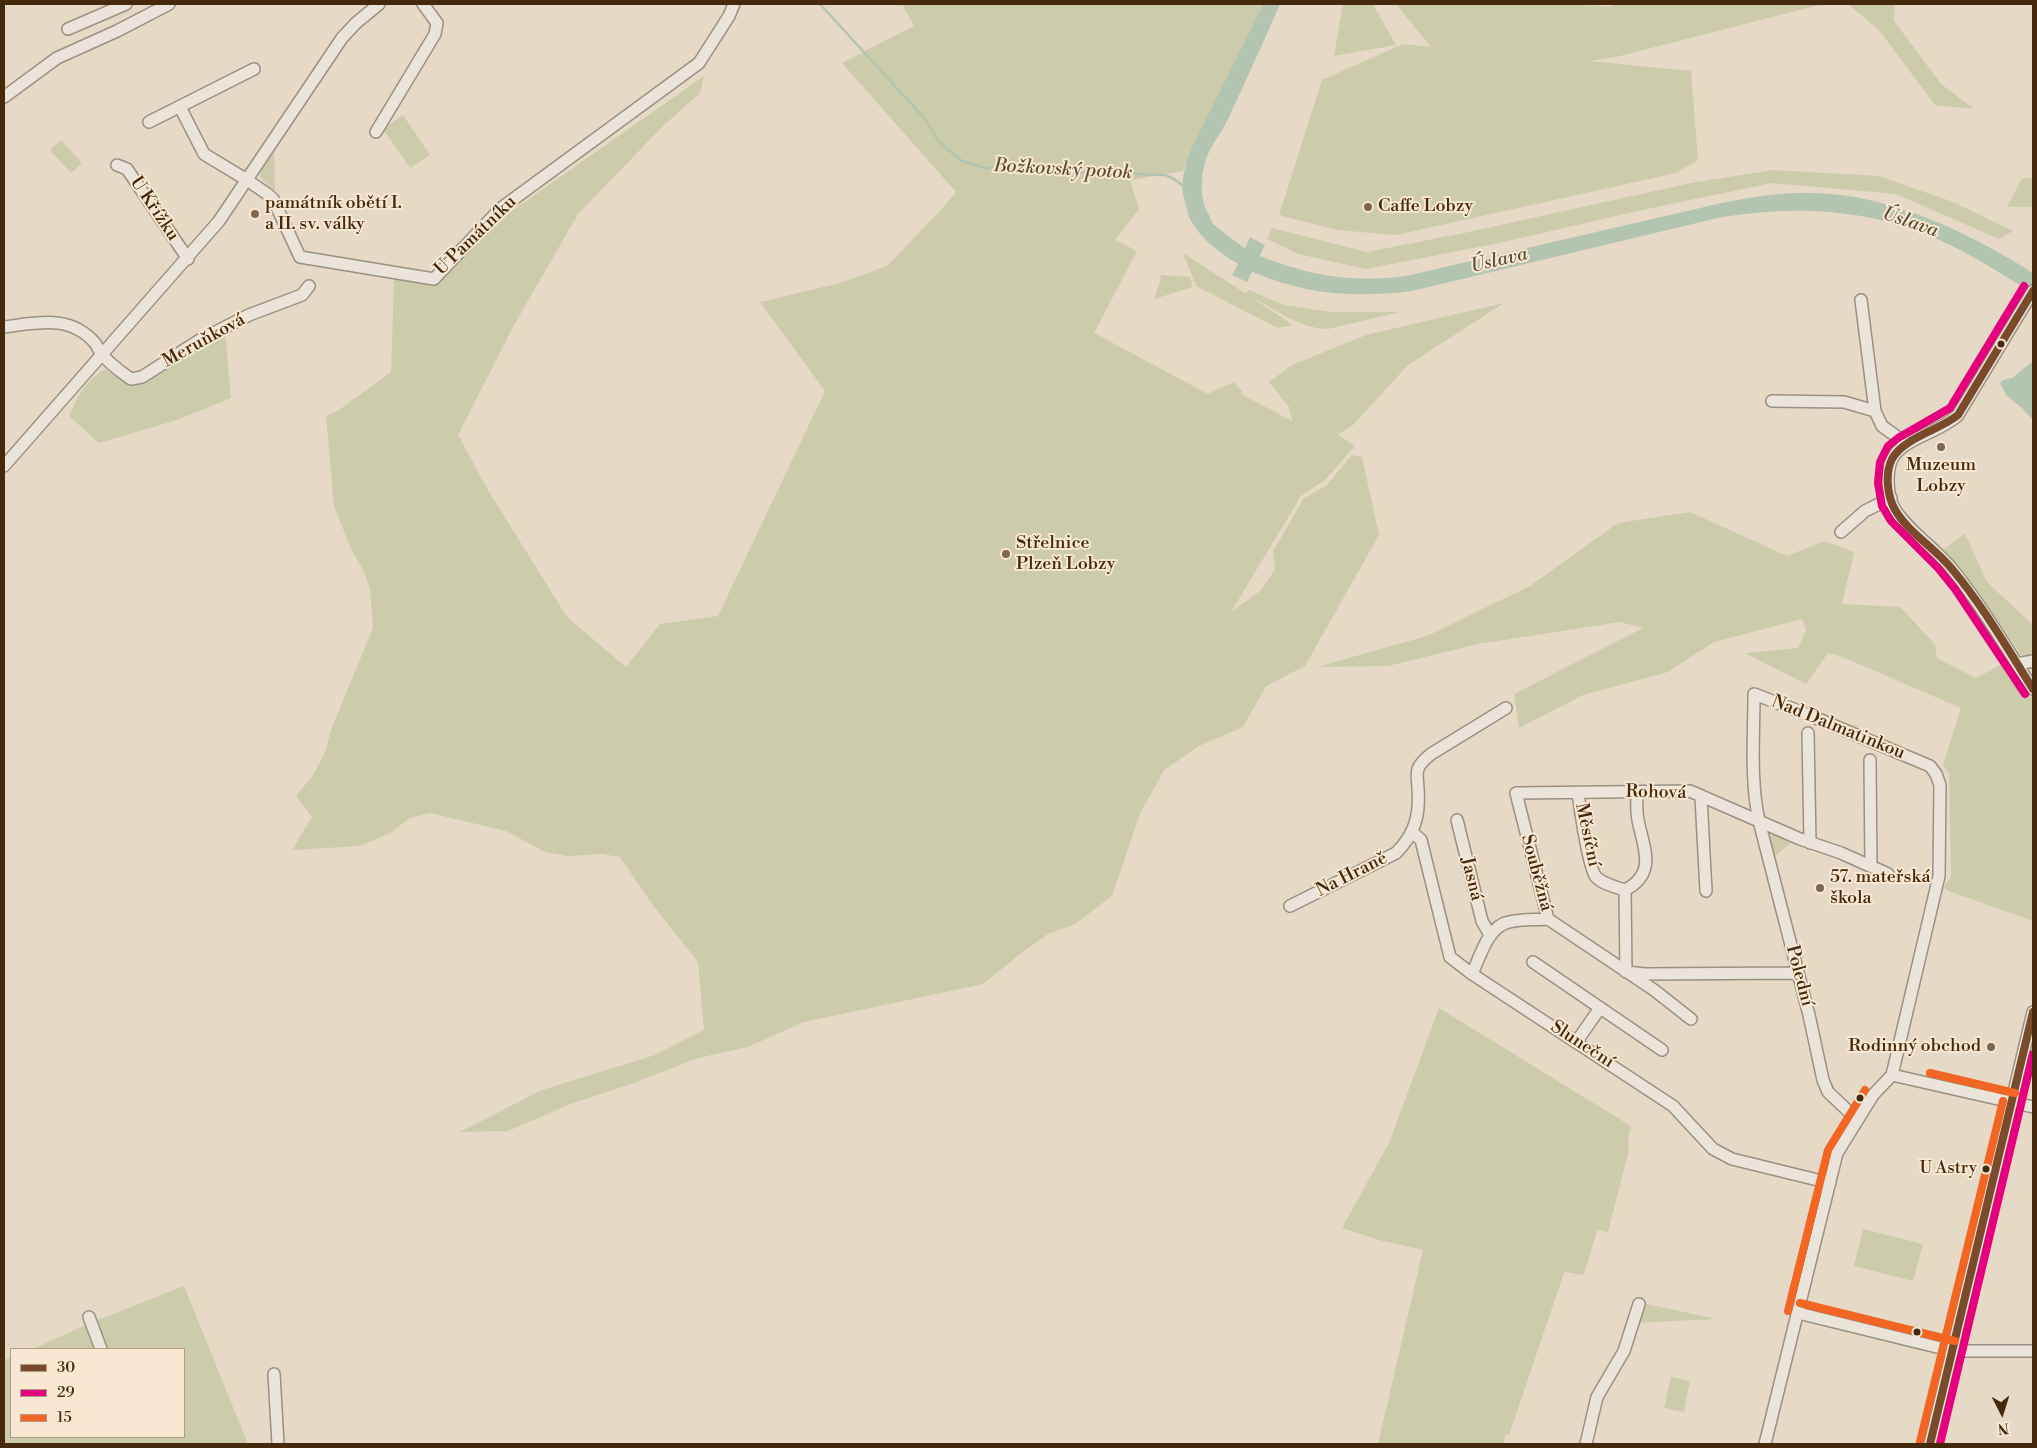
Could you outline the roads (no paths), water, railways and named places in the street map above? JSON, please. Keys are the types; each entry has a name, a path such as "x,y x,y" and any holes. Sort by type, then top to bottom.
{"street":[{"path":"68,30 126,4"},
{"path":"4,97 57,58 118,31 169,4"},
{"path":"4,466 188,259 219,221 342,38 378,4"},
{"path":"376,132 435,34 437,23 423,4"},
{"name":"U Památníku","path":"247,180 266,192 273,200 300,257 434,279 500,208 699,63 729,16 734,4"},
{"path":"149,122 254,69"},
{"path":"180,107 204,154 247,180"},
{"name":"U Křížku","path":"117,165 127,168 188,259"},
{"name":"Meruňková","path":"102,355 131,379 142,376 200,340 249,315 302,296 309,286"},
{"path":"2033,291 1958,415 1942,428 1907,444 1892,459 1889,470 1891,498 1899,515 1951,567 2033,689"},
{"path":"1861,300 1875,410 1882,426 1907,444"},
{"path":"4,327 58,322 80,329 95,344 102,355"},
{"path":"1772,402 1844,402 1875,410"},
{"path":"1840,532 1865,511 1891,498"},
{"path":"2018,664 2033,661"},
{"name":"Nad Dalmatinkou","path":"1760,821 1754,780 1754,694 1930,766 1936,774 1940,785 1939,876 1892,1075"},
{"name":"Na Hraně","path":"1290,906 1396,853 1412,833 1419,810 1417,774 1422,763 1431,754 1506,708"},
{"name":"Nad Dalmatinkou","path":"1808,733 1810,843"},
{"name":"Nad Dalmatinkou","path":"1870,760 1871,866"},
{"name":"Měsíční","path":"1578,792 1580,810 1594,873 1604,882 1625,890"},
{"path":"1626,972 1625,890 1644,871 1646,862 1637,817 1637,792"},
{"name":"Rohová","path":"1516,793 1690,792 1702,797 1706,890"},
{"name":"Souběžná","path":"1516,793 1548,919 1691,1019"},
{"path":"1702,797 1888,874"},
{"name":"Jasná","path":"1457,820 1482,921 1490,935"},
{"name":"Polední","path":"1760,821 1809,1015 1823,1080 1828,1092 1858,1118"},
{"name":"Sluneční","path":"1412,833 1421,840 1450,957 1472,974 1577,1041 1673,1106 1713,1149 1732,1159 1830,1182"},
{"path":"1472,974 1490,935 1507,922 1548,919"},
{"path":"1532,962 1662,1050"},
{"name":"Souběžná","path":"1626,972 1645,974 1797,973"},
{"path":"1577,1041 1600,1008"},
{"path":"1930,1444 2033,1012"},
{"path":"1765,1444 1837,1153 1873,1094 1892,1075 2033,1107"},
{"path":"1586,1444 1597,1397 1624,1351 1639,1304"},
{"path":"1798,1313 1953,1351 2033,1351"},
{"path":"89,1317 101,1348"},
{"path":"274,1374 278,1444"}],"water":[{"name":"Úslava","path":"1263,4 1280,4 1230,115 1208,153 1203,170 1202,187 1204,204 1215,224 1245,248 1250,237 1265,245 1260,256 1278,263 1314,273 1350,278 1368,279 1406,276 1726,202 1780,194 1813,193 1843,195 1900,208 1955,230 1982,243 2033,273 2033,293 1966,253 1923,233 1874,218 1849,214 1798,211 1773,211 1722,217 1412,291 1370,294 1330,293 1292,286 1252,272 1247,283 1232,275 1238,264 1208,242 1189,217 1184,203 1184,170 1190,151"},
{"path":"2033,361 2033,420 2007,396 2000,383 2003,380 2012,378"}],"waterway":[{"name":"Božkovský potok","path":"820,4 926,120 938,141 962,161 985,168 1013,171 1165,175 1185,187"}],"place":[{"name":"Caffe Lobzy","path":"1368,207"},
{"name":"památník obětí I. a II. sv. války","path":"255,214"},
{"name":"Muzeum Lobzy","path":"1941,447"},
{"name":"Střelnice Plzeň Lobzy","path":"1006,554"},
{"name":"57. mateřská škola","path":"1820,888"},
{"name":"Rodinný obchod","path":"1991,1047"},
{"name":"U Astry","path":"1986,1169"}]}
